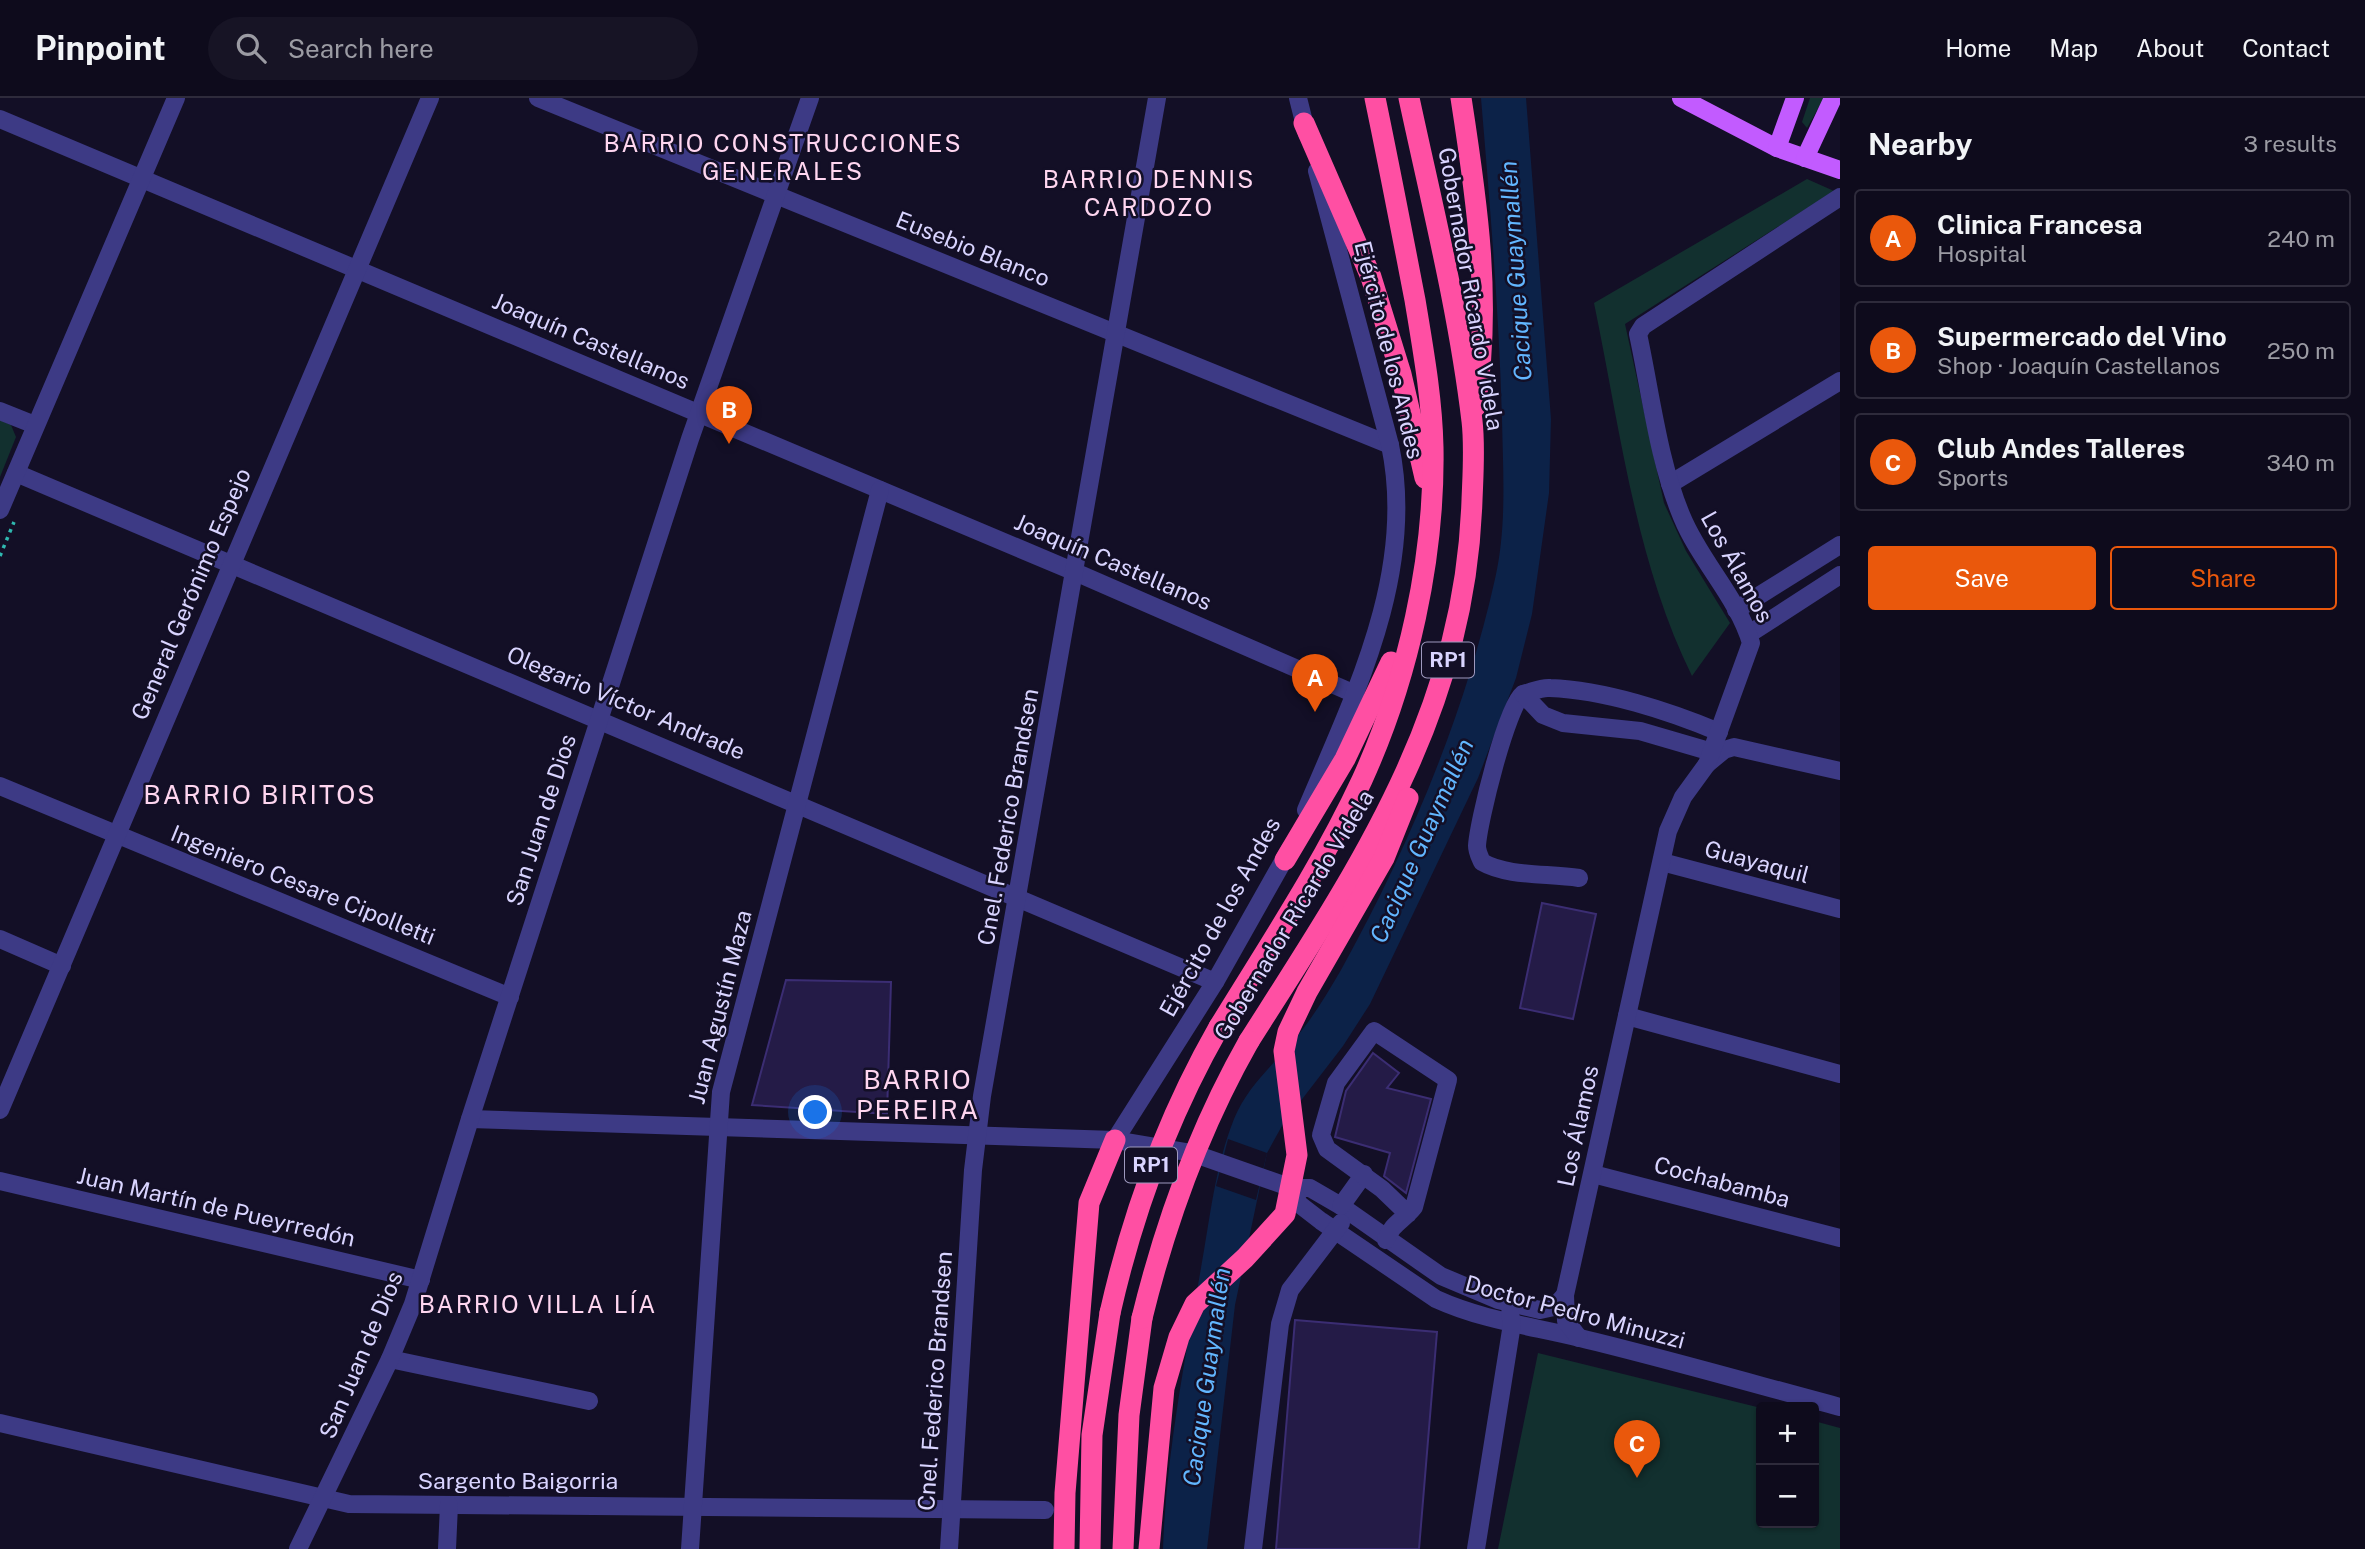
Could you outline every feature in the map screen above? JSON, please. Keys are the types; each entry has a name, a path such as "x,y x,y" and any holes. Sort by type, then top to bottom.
{"highway":[{"name":"Gobernador Ricardo Videla","path":"1090,1549 1093,1435 1110,1313 1130,1227 1152,1163 1182,1094 1341,822 1363,779 1389,708 1419,596 1430,503 1433,447 1427,369 1375,98"},
{"name":"Gobernador Ricardo Videla","path":"1123,1549 1129,1415 1142,1318 1156,1261 1182,1180 1208,1117 1249,1041 1371,844 1412,763 1450,654 1464,587 1471,540 1472,423 1438,233 1409,98"},
{"path":"1461,98 1479,214 1485,331 1472,423"},
{"path":"1304,123 1371,277 1401,374 1430,503"},
{"path":"1285,859 1345,758 1385,676 1419,596"},
{"path":"1149,1549 1164,1388 1179,1337 1195,1304 1279,1223 1292,1188 1297,1155 1284,1051 1297,1011 1406,807 1428,722"},
{"path":"1064,1549 1066,1479 1090,1203 1115,1140"}],"main road":[{"path":"1681,98 1777,148 1840,170"},
{"path":"1777,148 1795,98"},
{"path":"1805,158 1833,98"}],"street":[{"path":"0,510 176,98"},
{"name":"General Gerónimo Espejo","path":"0,1110 230,563 430,98"},
{"name":"Eusebio Blanco","path":"538,98 1390,445"},
{"name":"San Juan de Dios","path":"298,1549 390,1359 421,1280 470,1119 700,413 810,98"},
{"name":"Cnel. Federico Brandsen","path":"949,1549 977,1135 1157,98"},
{"name":"Ejército de los Andes","path":"1115,1140 1215,982 1285,859 1355,694 1378,629 1392,558 1397,491 1390,445 1298,98"},
{"name":"Joaquín Castellanos","path":"0,119 1075,572 1355,694"},
{"name":"Los Álamos","path":"1579,1338 1566,1321 1565,1295 1662,862 1675,814 1694,779 1710,758 1751,643 1736,611 1694,544 1670,484 1638,334 1643,326 1840,197"},
{"path":"1670,484 1840,381"},
{"path":"0,411 35,425"},
{"name":"Olegario Víctor Andrade","path":"16,473 797,802 1215,982"},
{"name":"Juan Agustín Maza","path":"690,1549 721,1092 880,490"},
{"path":"1736,611 1840,545"},
{"path":"1749,634 1840,575"},
{"path":"1579,878 1543,872 1510,873 1482,862 1477,849 1483,813 1516,699 1523,694 1548,687 1671,711 1719,732"},
{"path":"1523,694 1543,716 1563,723 1640,731 1710,758 1728,748 1741,747 1840,771"},
{"name":"Ingeniero Cesare Cipolletti","path":"0,786 510,997"},
{"name":"Guayaquil","path":"1662,862 1840,909"},
{"path":"0,939 62,966"},
{"path":"1627,1016 1840,1074"},
{"path":"1386,1240 1391,1225 1408,1214 1414,1207 1448,1080 1374,1031 1336,1083 1321,1135 1327,1149 1364,1174 1408,1214"},
{"name":"Doctor Pedro Minuzzi","path":"470,1119 1115,1140 1173,1149 1221,1161 1292,1188 1310,1188 1450,1281 1498,1300 1541,1310 1554,1307 1565,1295"},
{"path":"1253,1549 1280,1324 1290,1290 1335,1230 1364,1174"},
{"name":"Cochabamba","path":"1593,1174 1840,1238"},
{"name":"Juan Martín de Pueyrredón","path":"0,1181 421,1280"},
{"name":"Doctor Pedro Minuzzi","path":"1292,1188 1299,1204 1335,1230 1436,1298 1476,1315 1579,1338 1840,1407"},
{"path":"1476,1549 1512,1324 1509,1311 1498,1300"},
{"path":"390,1359 589,1401"},
{"name":"Sargento Baigorria","path":"0,1423 322,1500 349,1504 1045,1510"},
{"path":"447,1549 450,1505"}],"green space":[{"path":"1810,98 1824,98 1807,128 1802,122"},
{"path":"1807,179 1834,191 1625,324 1664,503 1686,551 1730,623 1692,676 1672,632 1643,540 1621,445 1594,303"},
{"path":"0,420 11,425 16,437 0,477"},
{"path":"1538,1353 1756,1407 1756,1528 1819,1528 1819,1422 1840,1428 1840,1549 1498,1549"}],"water":[{"name":"Cacique Guaymallén","path":"1481,98 1526,98 1551,419 1549,493 1532,614 1516,678 1478,778 1370,1004 1343,1046 1283,1124 1267,1153 1235,1305 1207,1549 1163,1549 1177,1408 1214,1193 1227,1137 1246,1097 1301,1032 1325,997 1389,877 1451,730 1483,630 1495,579 1503,519 1502,419 1491,218"}],"pier":[{"path":"1228,1139 1267,1153 1256,1200 1216,1186"}],"building":[{"path":"1542,903 1596,914 1573,1019 1520,1008"},
{"path":"786,980 891,982 887,1114 752,1105"},
{"path":"1373,1053 1399,1073 1387,1088 1431,1099 1406,1193 1384,1176 1390,1153 1335,1137 1346,1091"},
{"path":"1295,1320 1437,1332 1419,1549 1276,1549"}],"place":[{"name":"Supermercado del Vino","path":"729,444"},
{"name":"Clinica Francesa","path":"1315,712"},
{"name":"Club Andes Talleres","path":"1637,1478"}],"district":[{"name":"BARRIO CONSTRUCCIONES GENERALES","path":"783,158"},
{"name":"BARRIO DENNIS CARDOZO","path":"1149,194"},
{"name":"BARRIO BIRITOS","path":"260,795"},
{"name":"BARRIO PEREIRA","path":"918,1095"},
{"name":"BARRIO VILLA LÍA","path":"538,1305"}]}
